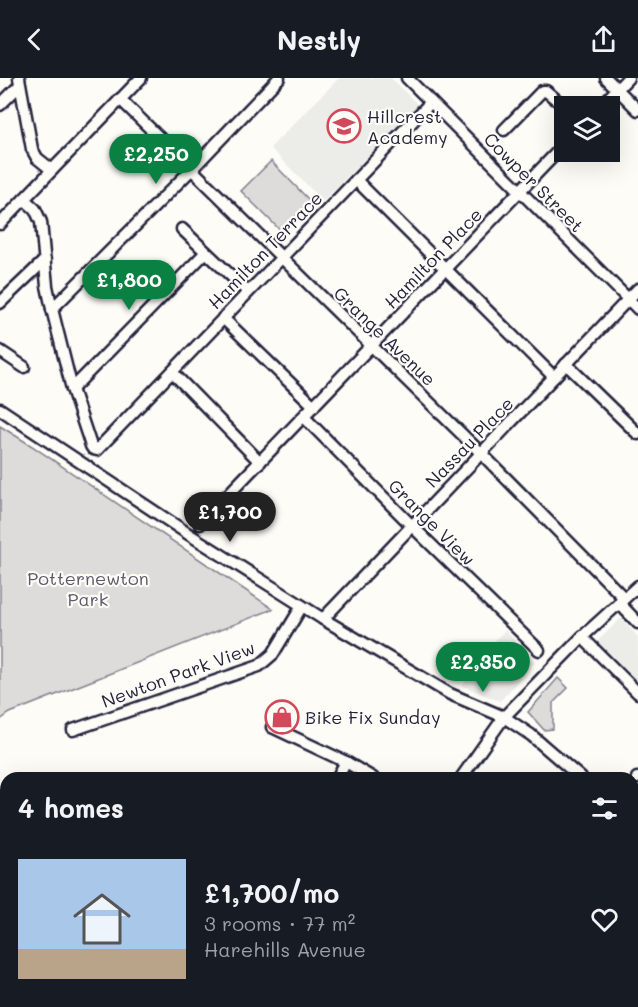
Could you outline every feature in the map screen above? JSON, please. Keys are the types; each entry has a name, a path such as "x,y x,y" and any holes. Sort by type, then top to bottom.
{"street":[{"path":"52,309 279,78"},
{"name":"Cowper Street","path":"407,78 638,309"},
{"path":"606,78 638,110"},
{"path":"610,96 628,78"},
{"path":"19,81 32,149 37,158 52,170"},
{"path":"0,105 19,81"},
{"path":"0,224 120,99 134,81"},
{"path":"504,130 542,91 554,97"},
{"name":"Grange Avenue","path":"120,99 481,453 622,600 638,623"},
{"name":"Hamilton Terrace","path":"72,389 91,446 95,450 431,102"},
{"name":"Hamilton Place","path":"200,524 554,155"},
{"path":"356,180 554,377"},
{"path":"24,198 39,216 47,286 72,389"},
{"path":"182,229 248,292"},
{"path":"72,389 206,252"},
{"path":"0,303 45,260"},
{"name":"Nassau Place","path":"323,619 638,289"},
{"path":"223,318 314,406"},
{"path":"0,351 24,367"},
{"path":"566,364 638,434"},
{"path":"172,372 260,462"},
{"path":"0,409 190,535 323,619 450,694 504,717 531,735 574,772"},
{"name":"Grange View","path":"304,417 538,650"},
{"path":"465,772 504,717 582,637 638,586"},
{"name":"Newton Park View","path":"73,730 259,666 273,654 302,606"},
{"path":"582,637 638,693"},
{"path":"272,727 363,772"},
{"path":"340,772 346,762"}],"shaded area":[{"name":"Hillcrest Academy","path":"339,78 391,78 418,105 323,201 270,148"},
{"path":"621,618 638,637 638,686 595,644"},
{"path":"505,630 535,662 500,701 462,686 481,661 479,657"}],"green space":[{"path":"271,161 311,202 281,231 241,191"},
{"name":"Potternewton Park","path":"0,426 273,609 10,713 0,720"},
{"path":"558,678 568,688 553,703 553,729 544,730 528,712"}],"place":[{"name":"Hillcrest Academy","path":"344,126"},
{"name":"Bike Fix Sunday","path":"282,717"}]}
